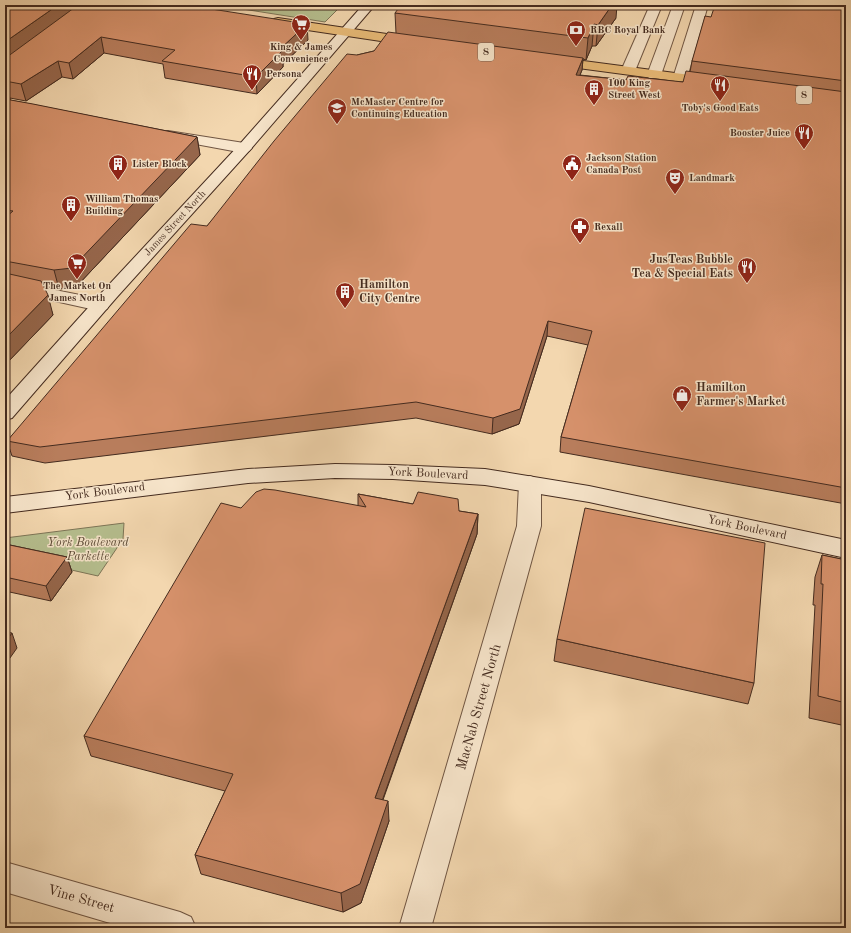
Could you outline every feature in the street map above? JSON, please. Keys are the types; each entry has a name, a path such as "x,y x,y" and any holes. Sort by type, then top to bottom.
{"main road":[{"name":"James Street North","path":"5,412 100,305 244,148 369,5"},
{"path":"628,71 656,5"},
{"path":"654,74 679,5"},
{"path":"680,78 702,5"},
{"path":"268,20 424,44"},
{"path":"542,59 725,84"},
{"path":"153,132 244,148"},
{"path":"5,285 100,305"},
{"name":"York Boulevard","path":"5,505 194,482 294,472 393,472 485,477 589,494 846,549"},
{"name":"MacNab Street North","path":"415,928 529,526 530,484"},
{"name":"Vine Street","path":"5,877 180,928"}],"green space":[{"path":"217,5 342,5 325,22"},
{"name":"York Boulevard Parkette","path":"124,523 123,539 98,576 5,555 5,538"}],"building":[{"path":"5,5 58,5 5,42"},
{"path":"78,5 186,5 307,24 279,50 282,51 256,77 162,61 175,50 101,37 69,63 58,61 21,84 5,81 5,57"},
{"path":"401,5 612,5 598,25 594,24 588,38 395,13"},
{"path":"715,5 846,5 846,81 692,61 705,16 711,17"},
{"path":"388,32 583,58 576,75 626,80 628,76 683,82 686,71 846,92 846,488 561,437 592,331 548,321 520,409 493,418 416,402 40,447 7,441 191,224 207,226 274,141 347,54 357,55 374,51"},
{"path":"5,99 197,137 72,268 54,270 5,261 5,218 13,211 5,210"},
{"path":"5,273 41,281 48,295 5,339"},
{"path":"264,489 366,507 358,494 413,504 418,492 458,499 459,511 478,514 375,798 388,801 360,884 341,893 195,855 233,774 84,736 221,503 241,508 256,492"},
{"path":"585,508 765,543 754,683 557,639"},
{"path":"5,544 67,557 46,586 5,577"},
{"path":"822,555 846,560 846,703 818,696 823,584 821,584"},
{"path":"5,632 12,633 5,642"}],"place":[{"name":"King & James Convenience","path":"301,41"},
{"name":"RBC Royal Bank","path":"576,47"},
{"name":"Persona","path":"252,91"},
{"name":"Toby's Good Eats","path":"720,102"},
{"name":"100 King Street West","path":"594,106"},
{"name":"McMaster Centre for Continuing Education","path":"337,125"},
{"name":"Booster Juice","path":"804,150"},
{"name":"Lister Block","path":"118,181"},
{"name":"Jackson Station Canada Post","path":"572,181"},
{"name":"Landmark","path":"675,195"},
{"name":"William Thomas Building","path":"71,222"},
{"name":"Rexall","path":"580,244"},
{"name":"The Market On James North","path":"77,280"},
{"name":"JusTeas Bubble Tea & Special Eats","path":"747,284"},
{"name":"Hamilton City Centre","path":"345,309"},
{"name":"Hamilton Farmer's Market","path":"682,412"}]}
